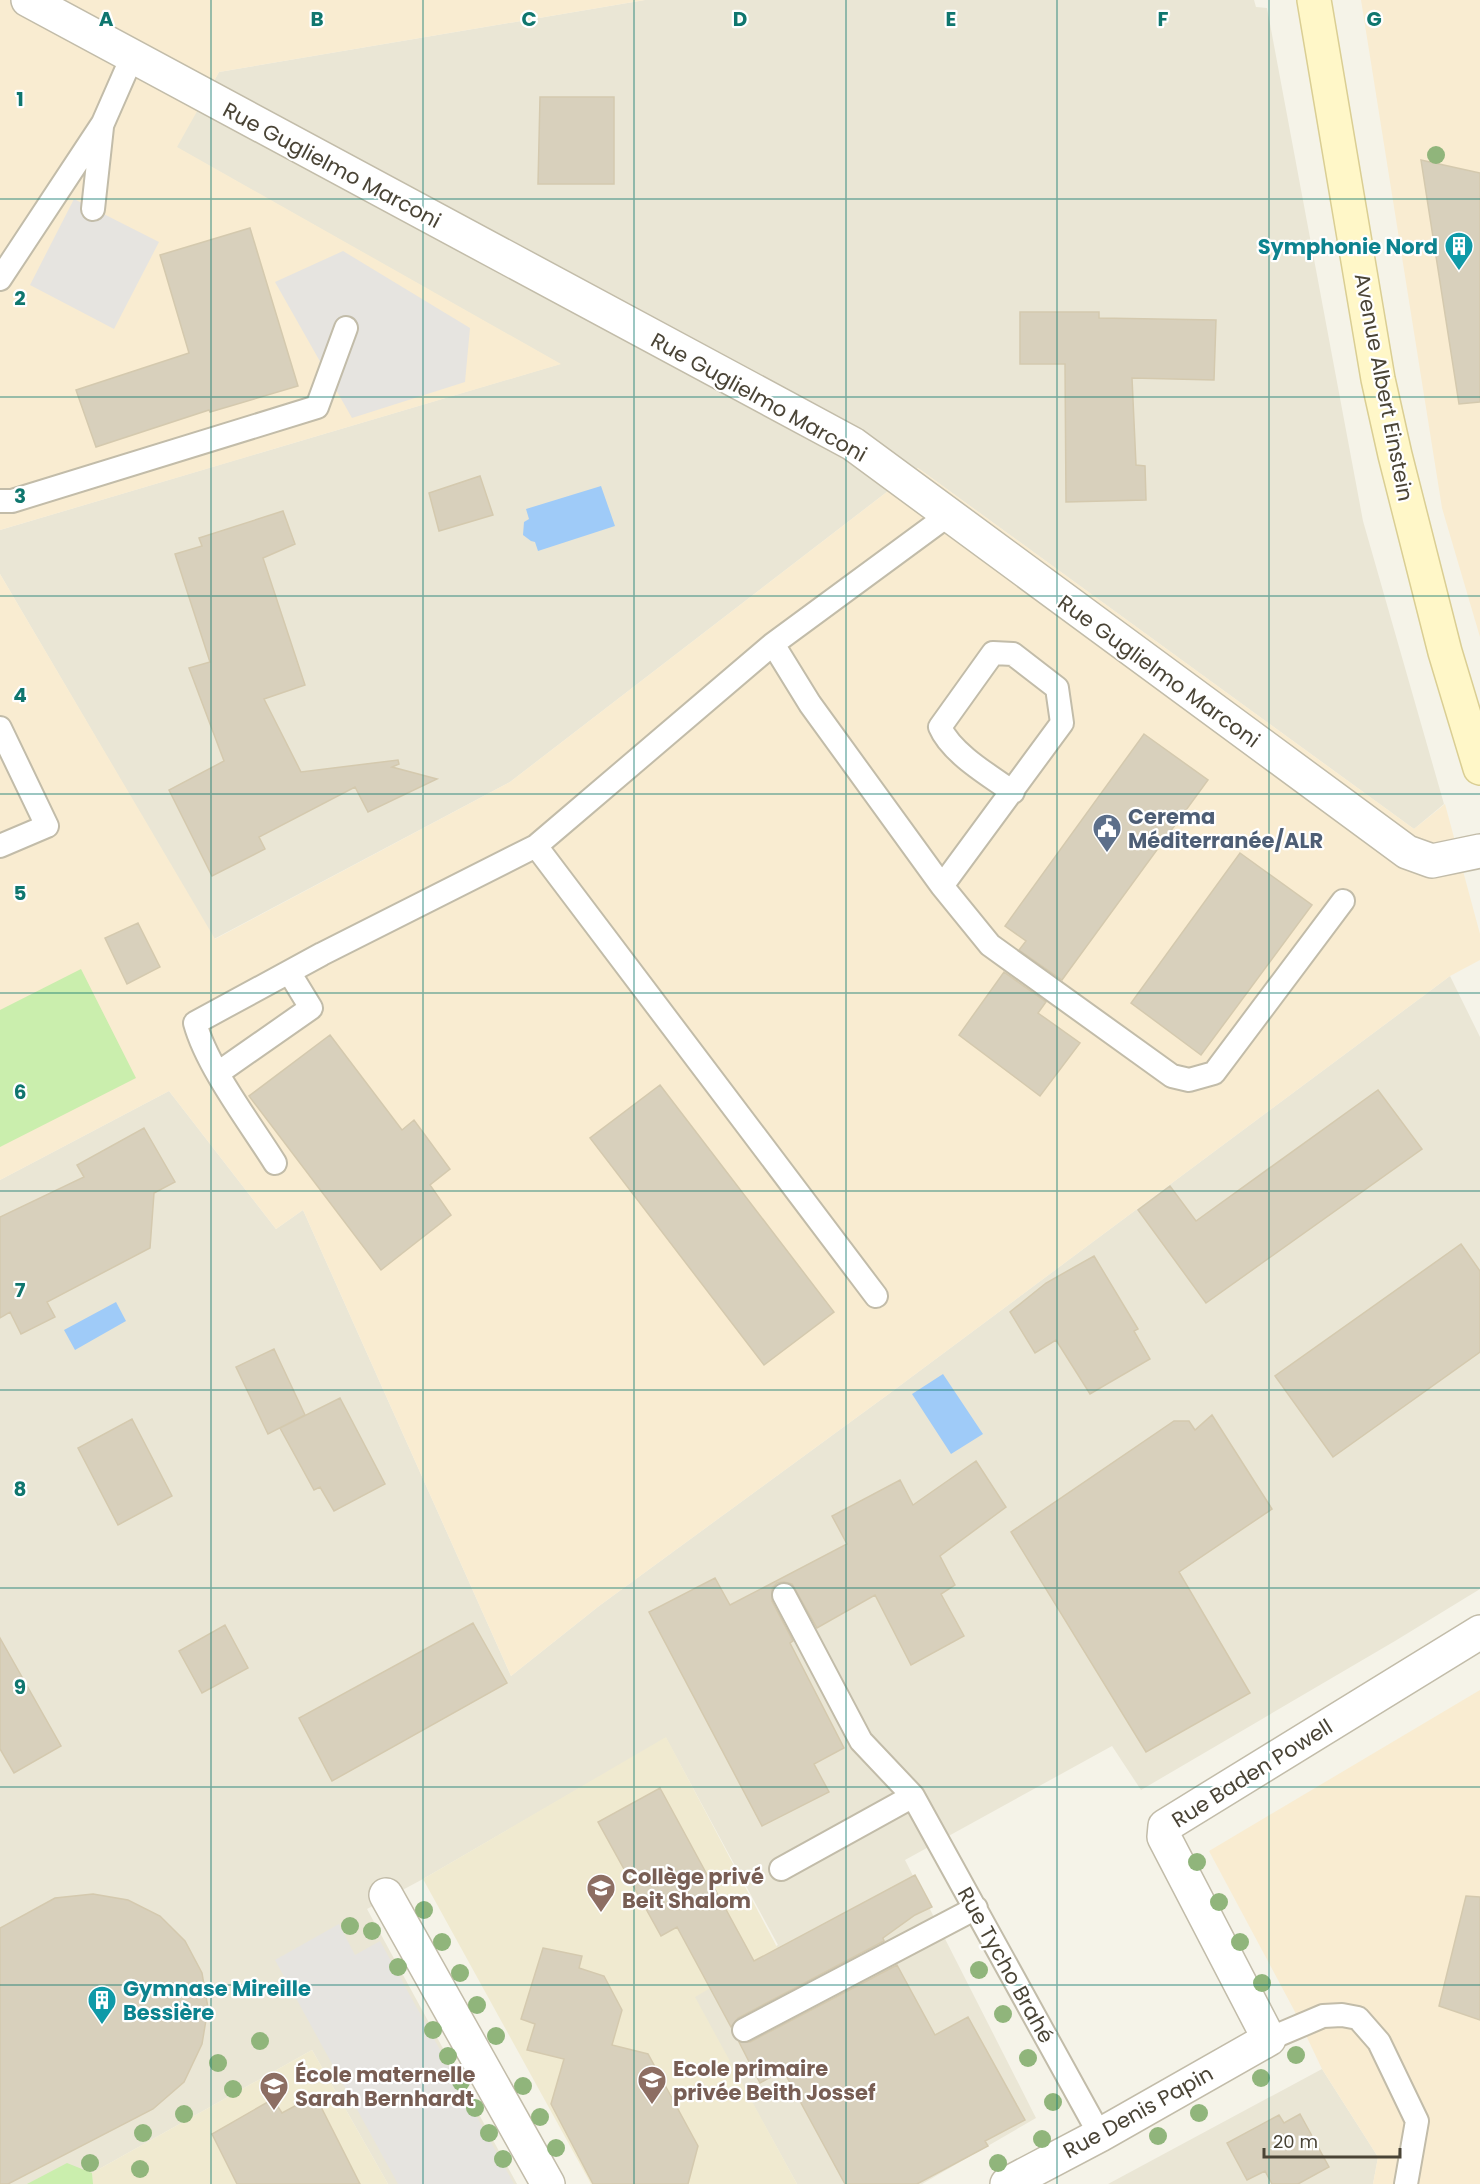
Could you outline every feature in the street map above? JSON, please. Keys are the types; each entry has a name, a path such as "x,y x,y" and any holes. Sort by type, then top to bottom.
{"main road":[{"name":"Avenue Albert Einstein","path":"1314,0 1378,379 1392,444 1445,652 1480,768"}],"street":[{"name":"Rue Guglielmo Marconi","path":"28,0 853,444 947,516 1407,852 1432,861 1480,851"},
{"name":"Rue Baden Powell","path":"1269,2039 1164,1837 1165,1826 1480,1632"},
{"path":"386,1894 548,2184"},
{"name":"Rue Denis Papin","path":"1028,2179 1100,2134 1269,2039"}],"lane":[{"path":"0,279 103,123 132,57"},
{"path":"93,209 103,123"},
{"path":"0,501 12,501 317,407 346,328"},
{"path":"275,1163 218,1073 199,1039 195,1023 289,972 536,846 773,644 947,516"},
{"path":"773,644 810,704 942,886 990,945 1172,1076 1189,1080 1214,1073 1343,901"},
{"path":"942,886 1013,792 1062,723 1057,688 1013,654 993,653 940,727 945,737 979,769 1013,792"},
{"path":"0,728 47,826 0,846"},
{"path":"536,846 876,1296"},
{"path":"218,1073 311,1008 289,972"},
{"name":"Rue Tycho Brahé","path":"784,1595 861,1741 913,1796 1100,2134"},
{"path":"781,1869 913,1796"},
{"path":"744,2031 976,1908"},
{"path":"1269,2039 1323,2016 1342,2015 1358,2018 1379,2042 1418,2121 1406,2184"}],"shaded area":[{"path":"0,0 645,0 219,72 177,147 561,364 0,530"},
{"path":"645,0 1254,0 1256,7 1267,8 1363,521 1444,804 1414,829 918,468 510,782 214,939 0,574 0,530 560,364 176,147 219,72"},
{"path":"1361,0 1480,0 1480,637 1442,508"},
{"path":"74,199 159,242 114,329 30,285"},
{"path":"343,251 470,328 465,382 352,418 275,282"},
{"path":"918,468 1414,829 1445,804 1480,934 1480,960 1450,976 890,1393 599,1606 511,1676 303,1210 276,1229 169,1091 0,1180 0,574 215,939 510,782"},
{"path":"1450,976 1480,1037 1480,1589 1141,1790 1112,1746 905,1860 1036,2118 922,2184 797,2184 691,1992 778,1945 666,1738 367,1909 517,2184 388,2184 312,2050 92,2173 93,2184 0,2184 0,1180 169,1091 276,1229 303,1210 511,1676 599,1606 890,1393"},
{"path":"1480,1690 1480,2184 1373,2184 1378,2157 1322,2069 1294,2010 1209,1851"},
{"name":"Collège privé Beit Shalom","path":"666,1737 778,1949 695,1997 797,2184 591,2184 423,1879"},
{"path":"339,1924 355,1955 380,1941 514,2184 398,2184 275,1960"},
{"name":"École maternelle Sarah Bernhardt","path":"312,2050 388,2184 93,2184 92,2173"},
{"path":"1322,2069 1378,2157 1373,2184 1108,2184"}],"green space":[{"path":"81,969 136,1078 0,1147 0,1010"},
{"path":"67,2163 92,2173 93,2184 27,2184"}],"water":[{"path":"601,486 615,526 538,551 535,542 523,535 524,522 529,519 526,509"},
{"path":"116,1302 126,1321 75,1350 64,1330"},
{"path":"943,1374 983,1434 951,1454 912,1394"}],"building":[{"path":"540,97 614,97 614,184 538,184"},
{"name":"Symphonie Nord","path":"1421,160 1480,173 1480,402 1459,404"},
{"path":"250,228 298,386 210,412 209,410 96,447 76,390 189,353 160,255"},
{"path":"1020,312 1099,312 1099,318 1216,320 1214,380 1132,378 1136,465 1145,466 1146,500 1066,502 1065,364 1020,364"},
{"path":"480,476 493,515 439,531 429,493"},
{"path":"283,511 295,544 263,558 305,685 264,699 301,772 398,760 399,764 392,767 437,779 368,812 355,787 259,837 265,849 212,876 169,790 224,761 189,668 210,662 175,554 202,546 199,538"},
{"name":"Cerema Méditerranée/ALR","path":"1144,734 1208,780 1062,980 1019,950 1026,941 1005,926"},
{"path":"1240,853 1312,905 1201,1055 1131,1003"},
{"path":"138,923 160,967 127,984 105,938"},
{"path":"1004,972 1046,1002 1038,1013 1080,1043 1040,1096 959,1035"},
{"path":"330,1035 402,1130 414,1120 450,1169 430,1185 451,1215 381,1270 249,1096"},
{"path":"660,1085 834,1312 764,1365 590,1138"},
{"path":"1378,1090 1422,1149 1206,1303 1138,1210 1170,1186 1196,1221"},
{"path":"144,1128 175,1182 154,1193 150,1248 47,1302 55,1317 21,1334 10,1312 0,1318 0,1217 84,1177 77,1165"},
{"path":"1461,1244 1480,1271 1480,1352 1333,1457 1275,1376"},
{"path":"1094,1256 1138,1329 1134,1331 1150,1359 1090,1394 1056,1340 1035,1353 1010,1312 1046,1283"},
{"path":"274,1349 305,1415 268,1434 236,1367"},
{"path":"340,1398 385,1484 334,1511 320,1487 314,1490 280,1428"},
{"path":"1212,1415 1272,1509 1179,1572 1250,1693 1146,1752 1011,1532 1174,1421 1189,1421 1195,1430"},
{"path":"132,1419 172,1496 118,1525 78,1448"},
{"path":"976,1461 1006,1507 940,1556 955,1585 941,1594 964,1636 911,1665 875,1595 817,1628 792,1584 777,1583 772,1588 772,1601 793,1641 790,1643 844,1748 814,1764 829,1792 762,1826 649,1612 715,1578 730,1605 847,1544 832,1516 900,1480 913,1505"},
{"path":"473,1623 507,1683 332,1781 299,1718"},
{"path":"225,1625 248,1668 202,1693 179,1651"},
{"path":"0,1638 61,1746 14,1773 0,1749"},
{"path":"660,1788 754,1961 915,1875 932,1907 915,1915 883,1938 884,1941 738,2018 731,2027 677,1927 661,1936 598,1822"},
{"name":"Gymnase Mireille Bessière","path":"93,1894 128,1900 160,1916 185,1941 202,1973 208,2008 202,2044 184,2082 153,2109 8,2184 0,2184 0,1928 55,1898"},
{"path":"1466,1896 1480,1897 1480,2020 1439,2006"},
{"path":"543,1948 582,1956 579,1968 604,1976 622,2010 612,2045 648,2054 698,2146 688,2184 593,2184 551,2104 564,2059 527,2050 535,2024 521,2019"},
{"path":"897,1965 935,2035 968,2017 1025,2120 985,2141 988,2146 917,2184 845,2184 783,2070 760,2083 739,2042 750,2042"},
{"path":"315,2095 360,2184 237,2184 212,2134 273,2099 282,2113"},
{"path":"1300,2114 1329,2167 1298,2184 1272,2184 1265,2171 1247,2180 1227,2143 1279,2115 1284,2123"}],"place":[{"name":"Symphonie Nord","path":"1459,272"},
{"name":"Cerema Méditerranée/ALR","path":"1107,854"},
{"name":"Collège privé Beit Shalom","path":"601,1914"},
{"name":"Gymnase Mireille Bessière","path":"102,2026"},
{"name":"Ecole primaire privée Beith Jossef","path":"652,2106"},
{"name":"École maternelle Sarah Bernhardt","path":"274,2112"}]}
